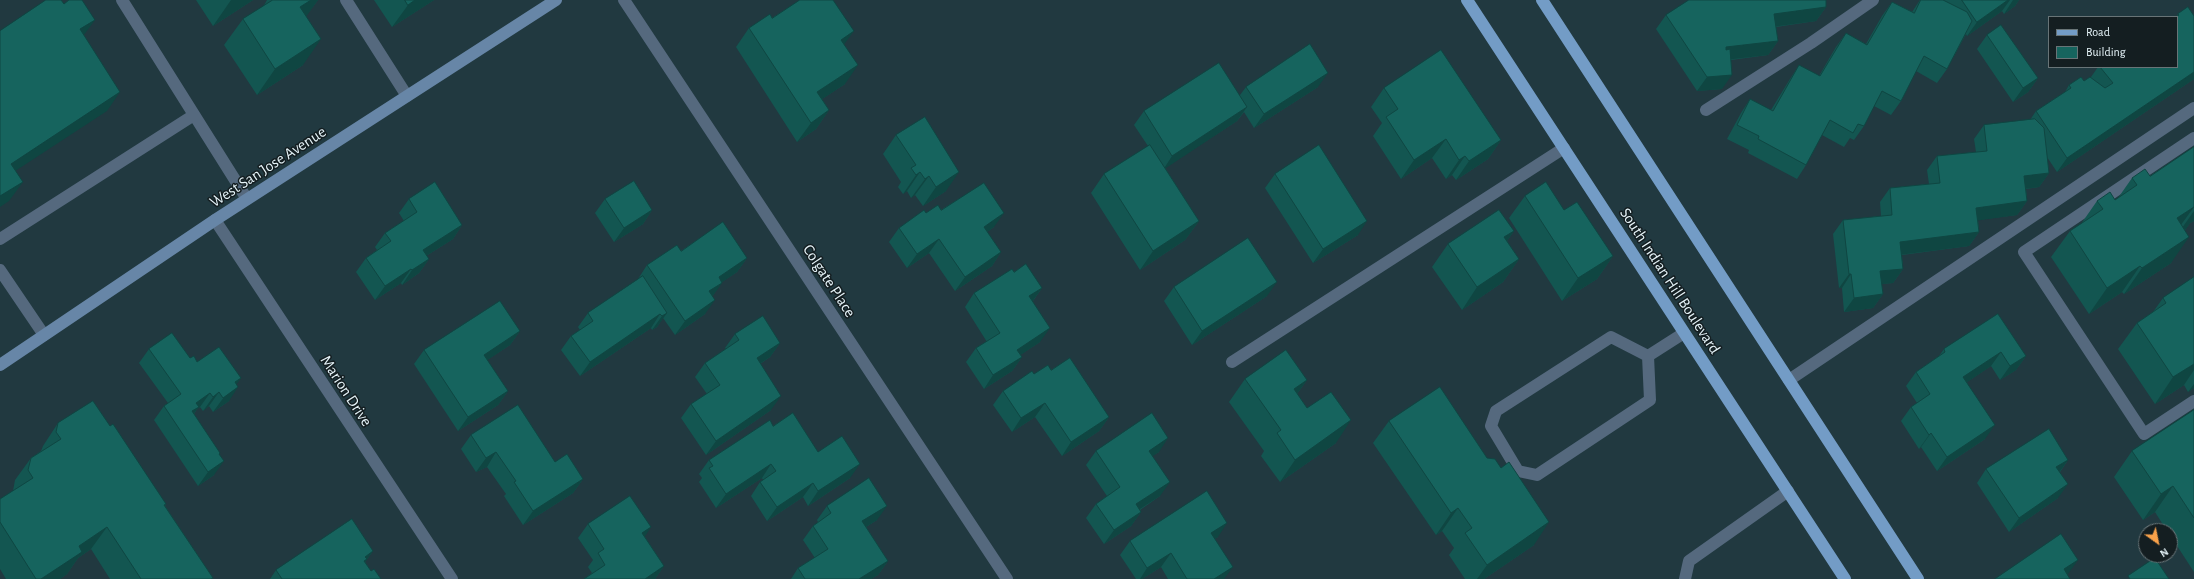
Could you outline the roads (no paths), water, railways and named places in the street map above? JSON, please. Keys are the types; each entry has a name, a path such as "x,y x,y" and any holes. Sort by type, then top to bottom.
{"main road":[{"name":"South Indian Hill Boulevard","path":"1467,0 1845,579"},
{"path":"1542,0 1918,579"}],"street":[{"path":"122,0 247,199"},
{"path":"346,0 407,96"},
{"name":"West San Jose Avenue","path":"0,364 247,199 556,0"},
{"name":"Colgate Place","path":"624,0 1007,579"},
{"path":"1706,110 1811,43 1874,0"},
{"path":"1789,380 2194,108"},
{"path":"0,239 194,114"},
{"path":"2194,138 2024,252 2144,434 2194,401"},
{"path":"1232,362 1564,148"},
{"name":"Marion Drive","path":"215,220 452,579"},
{"path":"0,270 44,335"},
{"path":"1648,356 1684,333"},
{"path":"1611,337 1648,356 1650,400 1537,475 1518,471 1491,426 1496,412 1611,337"},
{"path":"1686,579 1689,561 1788,491"}]}
